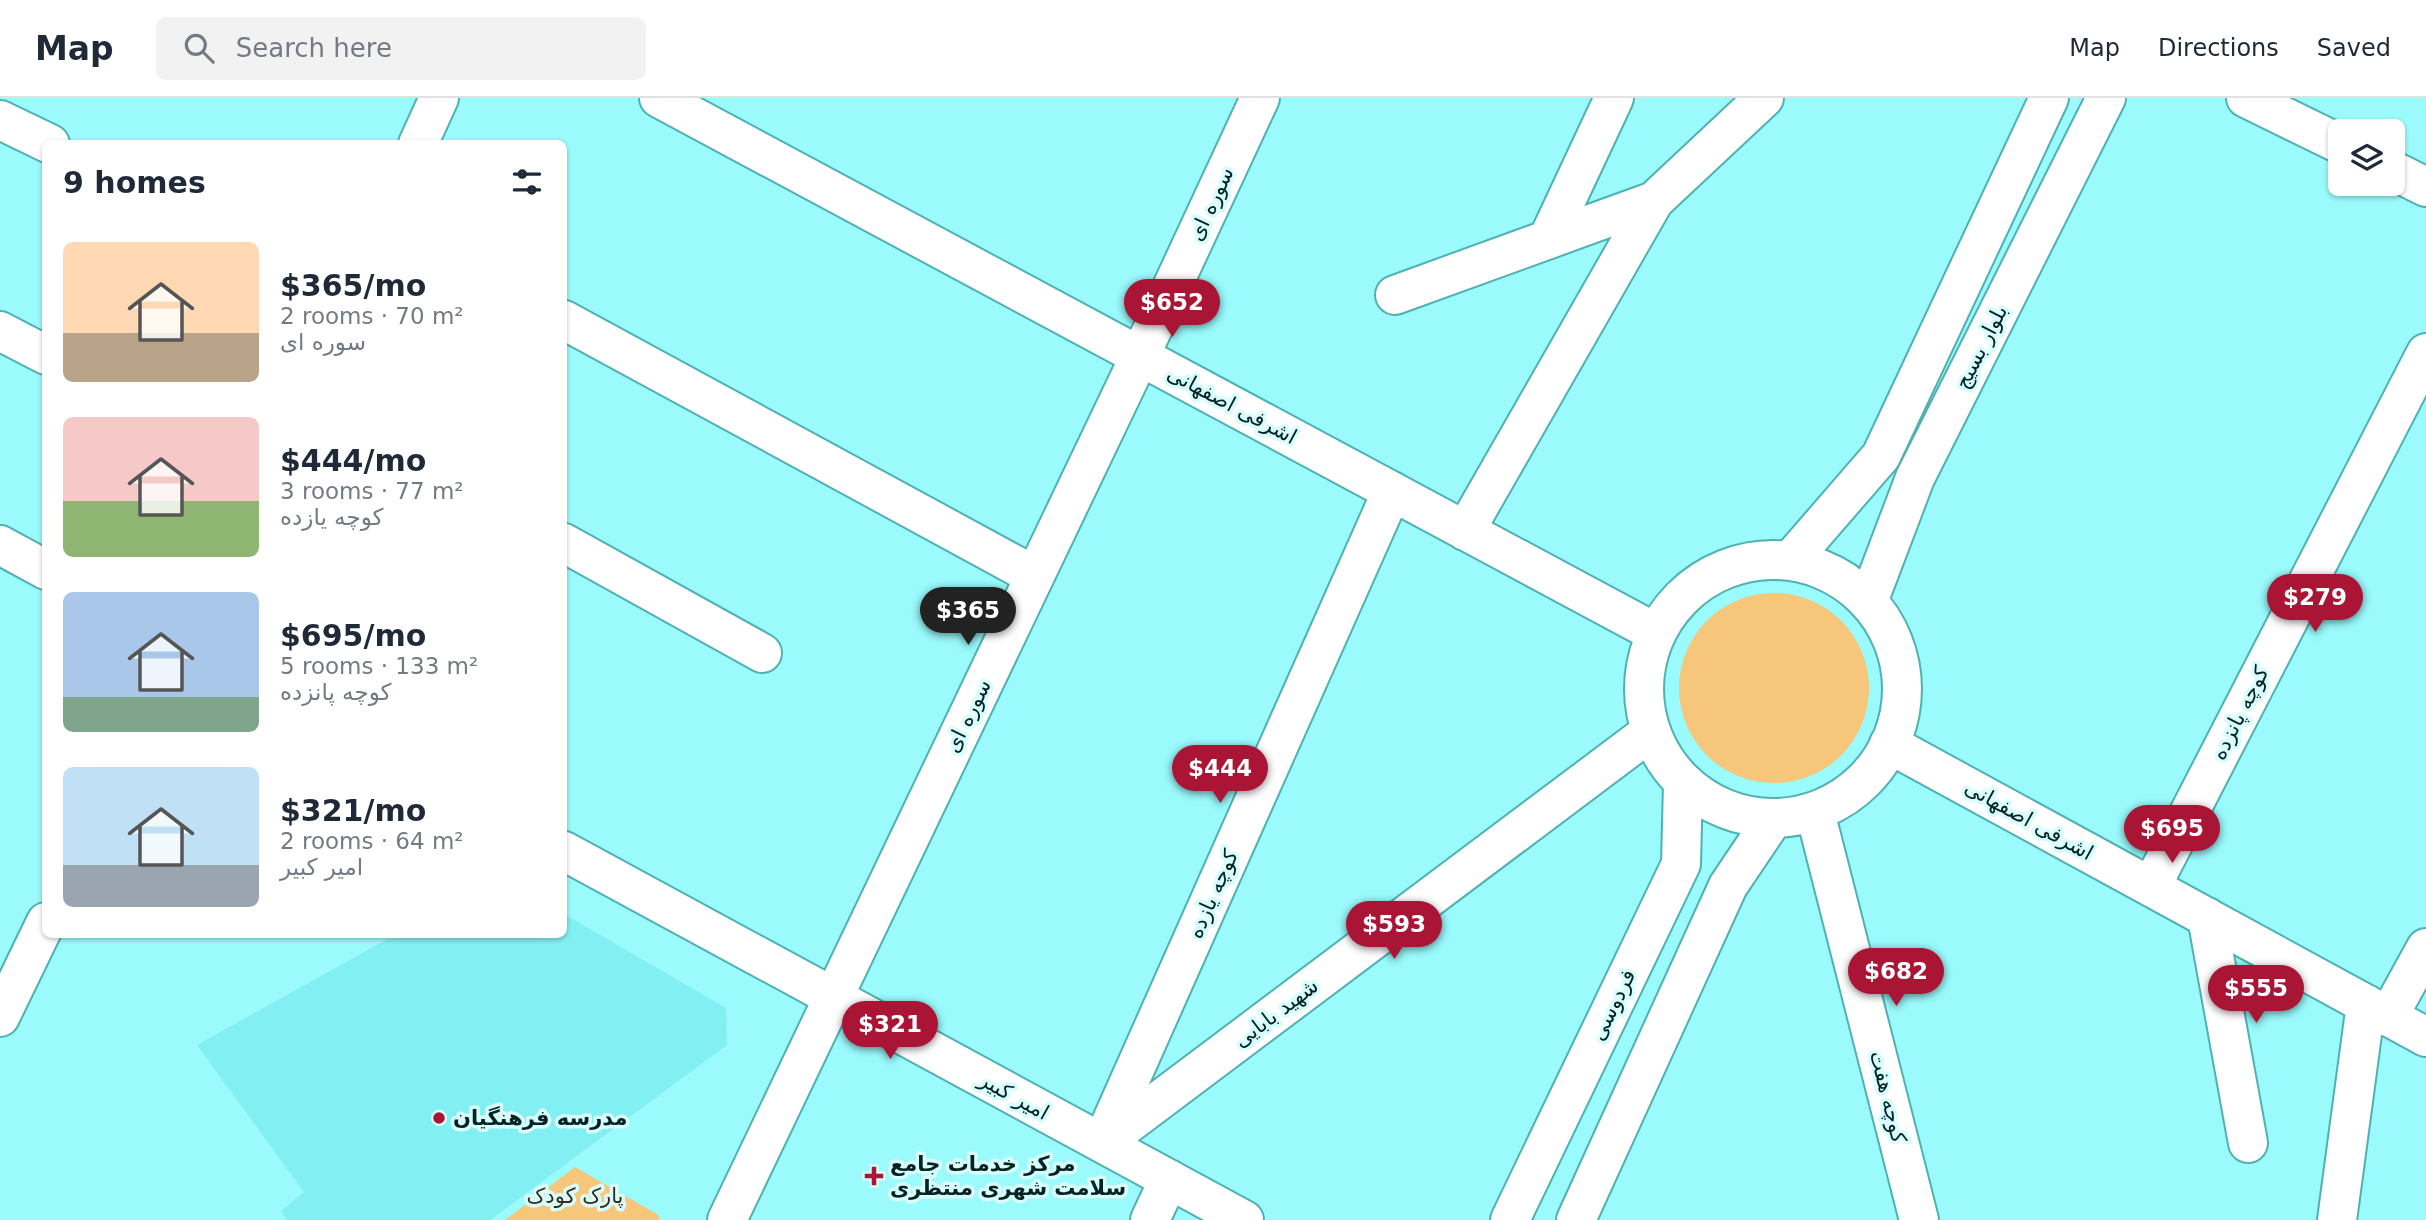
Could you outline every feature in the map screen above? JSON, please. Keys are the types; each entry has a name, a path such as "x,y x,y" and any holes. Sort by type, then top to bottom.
{"street":[{"path":"420,140 439,98"},
{"name":"اشرفی اصفهانی","path":"659,98 1656,633"},
{"name":"سوره ای","path":"727,1220 1140,356 1260,98"},
{"path":"1548,239 1614,98"},
{"path":"1465,531 1654,201 1764,98"},
{"name":"بلوار بسیج","path":"1790,561 1881,456 2049,98"},
{"name":"بلوار بسیج","path":"1868,602 1915,478 2106,98"},
{"path":"2246,98 2328,138"},
{"path":"0,120 42,140"},
{"path":"2405,176 2426,187"},
{"path":"1395,295 1654,201"},
{"path":"567,322 1035,576"},
{"path":"0,331 42,353"},
{"name":"کوچه پانزده","path":"2151,887 2426,353"},
{"name":"کوچه یازده","path":"1102,1143 1392,491"},
{"path":"0,545 42,568"},
{"path":"567,545 762,653"},
{"path":"1749,561 1790,561 1819,568 1846,582 1868,602 1889,633 1900,670 1901,708 1889,744 1871,774 1846,796 1815,812 1773,819 1741,815 1710,803 1683,783 1664,760 1650,732 1644,699 1645,666 1656,633 1680,600 1712,575 1749,561"},
{"name":"شهید بابایی","path":"1102,1143 1650,732"},
{"name":"اشرفی اصفهانی","path":"1889,744 2426,1037"},
{"name":"فردوسی","path":"1510,1220 1681,864 1683,783"},
{"name":"کوچه هفت","path":"1815,812 1919,1220"},
{"path":"1576,1220 1728,886 1773,819"},
{"name":"امیر کبیر","path":"567,853 1244,1220"},
{"path":"2207,918 2248,1143"},
{"path":"0,1017 42,930"},
{"path":"2337,1220 2377,1010 2426,948"},
{"path":"1150,1220 1169,1179"}],"shaded area":[{"name":"مدرسه فرهنگیان","path":"567,916 726,1008 727,1045 490,1220 287,1220 281,1211 304,1192 197,1045 390,938 567,938"}],"green space":[{"path":"1774,593 1810,600 1841,621 1862,652 1869,688 1862,724 1841,755 1810,776 1774,783 1738,776 1707,755 1686,724 1679,688 1686,652 1707,621 1738,600"},
{"name":"پارک کودک","path":"575,1167 660,1216 658,1220 505,1220"}],"place":[{"name":"مدرسه فرهنگیان","path":"439,1118"},
{"name":"مرکز خدمات جامع سلامت شهری منتظری","path":"874,1176"}]}
